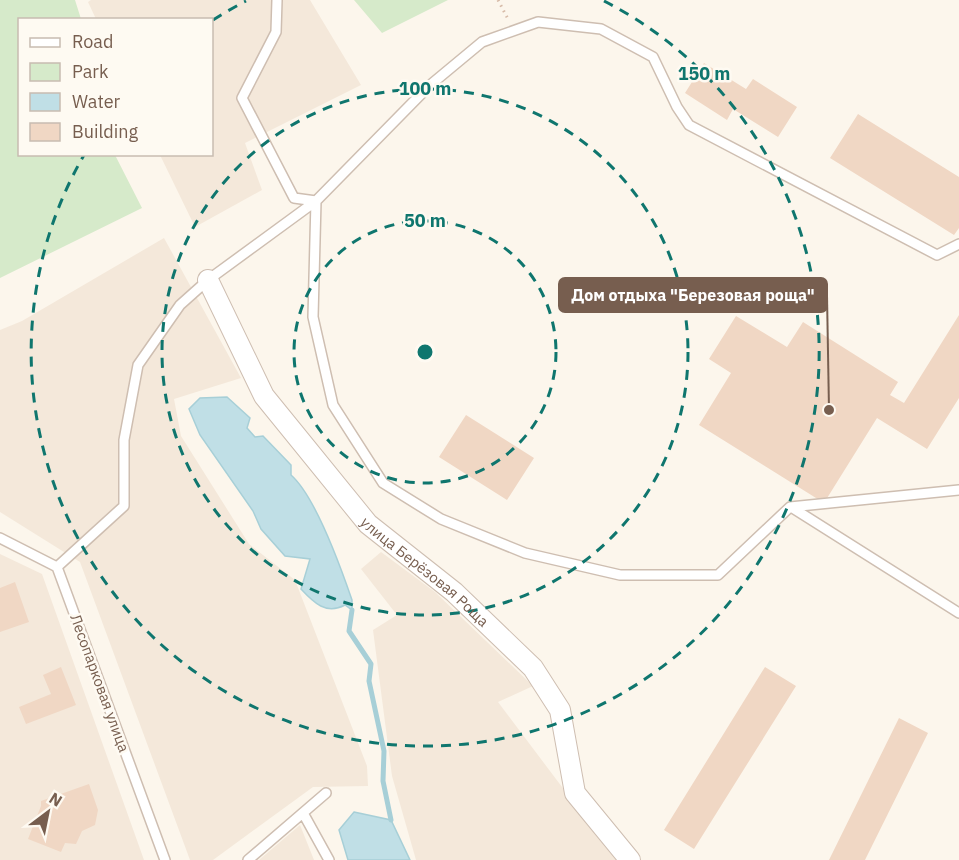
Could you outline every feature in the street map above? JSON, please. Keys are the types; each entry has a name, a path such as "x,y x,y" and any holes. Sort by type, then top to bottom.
{"street":[{"name":"улица Берёзовая Роща","path":"208,280 264,396 368,524 454,592 533,668 560,710 575,793 630,860"}],"lane":[{"path":"277,0 276,32 242,98 294,198 316,201"},
{"path":"0,537 57,567 124,506 124,440 138,365 180,305 208,280 316,201 429,86 482,42 538,22 601,29 652,57 677,107 689,125 937,255 959,243"},
{"path":"316,201 313,317 333,405 383,483 441,519 525,553 620,575 718,575 790,507 959,490"},
{"path":"790,507 959,613"},
{"name":"Лесопарковая улица","path":"57,567 165,860"},
{"path":"249,860 326,793"},
{"path":"303,813 329,860"}],"path":[{"path":"498,0 514,30"}],"shaded area":[{"path":"91,0 310,0 361,85 245,143 262,190 195,227 160,156 213,156 213,18 96,18 88,2"},
{"path":"164,238 241,378 174,399 181,436 249,544 295,580 367,766 368,786 313,787 213,860 190,860 80,562 0,512 0,330 22,321"},
{"path":"381,552 435,592 533,686 498,702 617,860 416,860 392,776 373,630 397,615 361,569"},
{"path":"0,554 42,574 144,860 0,860"},
{"path":"300,825 314,860 259,860"}],"green space":[{"path":"0,0 75,0 81,18 18,18 18,156 116,156 142,208 0,278"},
{"path":"354,0 448,0 382,33"}],"water":[{"path":"227,397 250,418 247,428 255,437 263,436 291,465 291,475 300,485 318,515 334,552 352,600 352,610 345,605 332,609 321,606 301,589 310,559 285,556 261,529 253,511 200,435 189,409 200,398"},
{"path":"354,812 391,820 410,860 348,860 339,830"}],"building":[{"path":"704,63 746,89 753,79 797,107 778,137 733,109 727,120 685,93"},
{"path":"858,114 959,177 959,228 954,235 830,158"},
{"path":"959,315 959,398 927,449 877,418 824,503 699,425 731,373 709,359 736,316 787,347 803,322 898,382 890,395 904,403"},
{"path":"466,415 534,458 507,500 439,457"},
{"path":"15,582 29,622 0,632 0,588"},
{"path":"61,667 76,705 26,724 19,707 51,694 43,675"},
{"path":"765,667 796,686 694,849 664,830"},
{"path":"899,718 928,733 865,860 829,860"},
{"path":"89,784 98,810 95,825 82,831 76,844 65,843 61,852 28,839 41,801"}],"waterway":[{"path":"352,610 349,631 371,664 369,681 384,751 383,781 391,820"}],"place":[{"name":"Дом отдыха \"Березовая роща\"","path":"829,410"}]}
